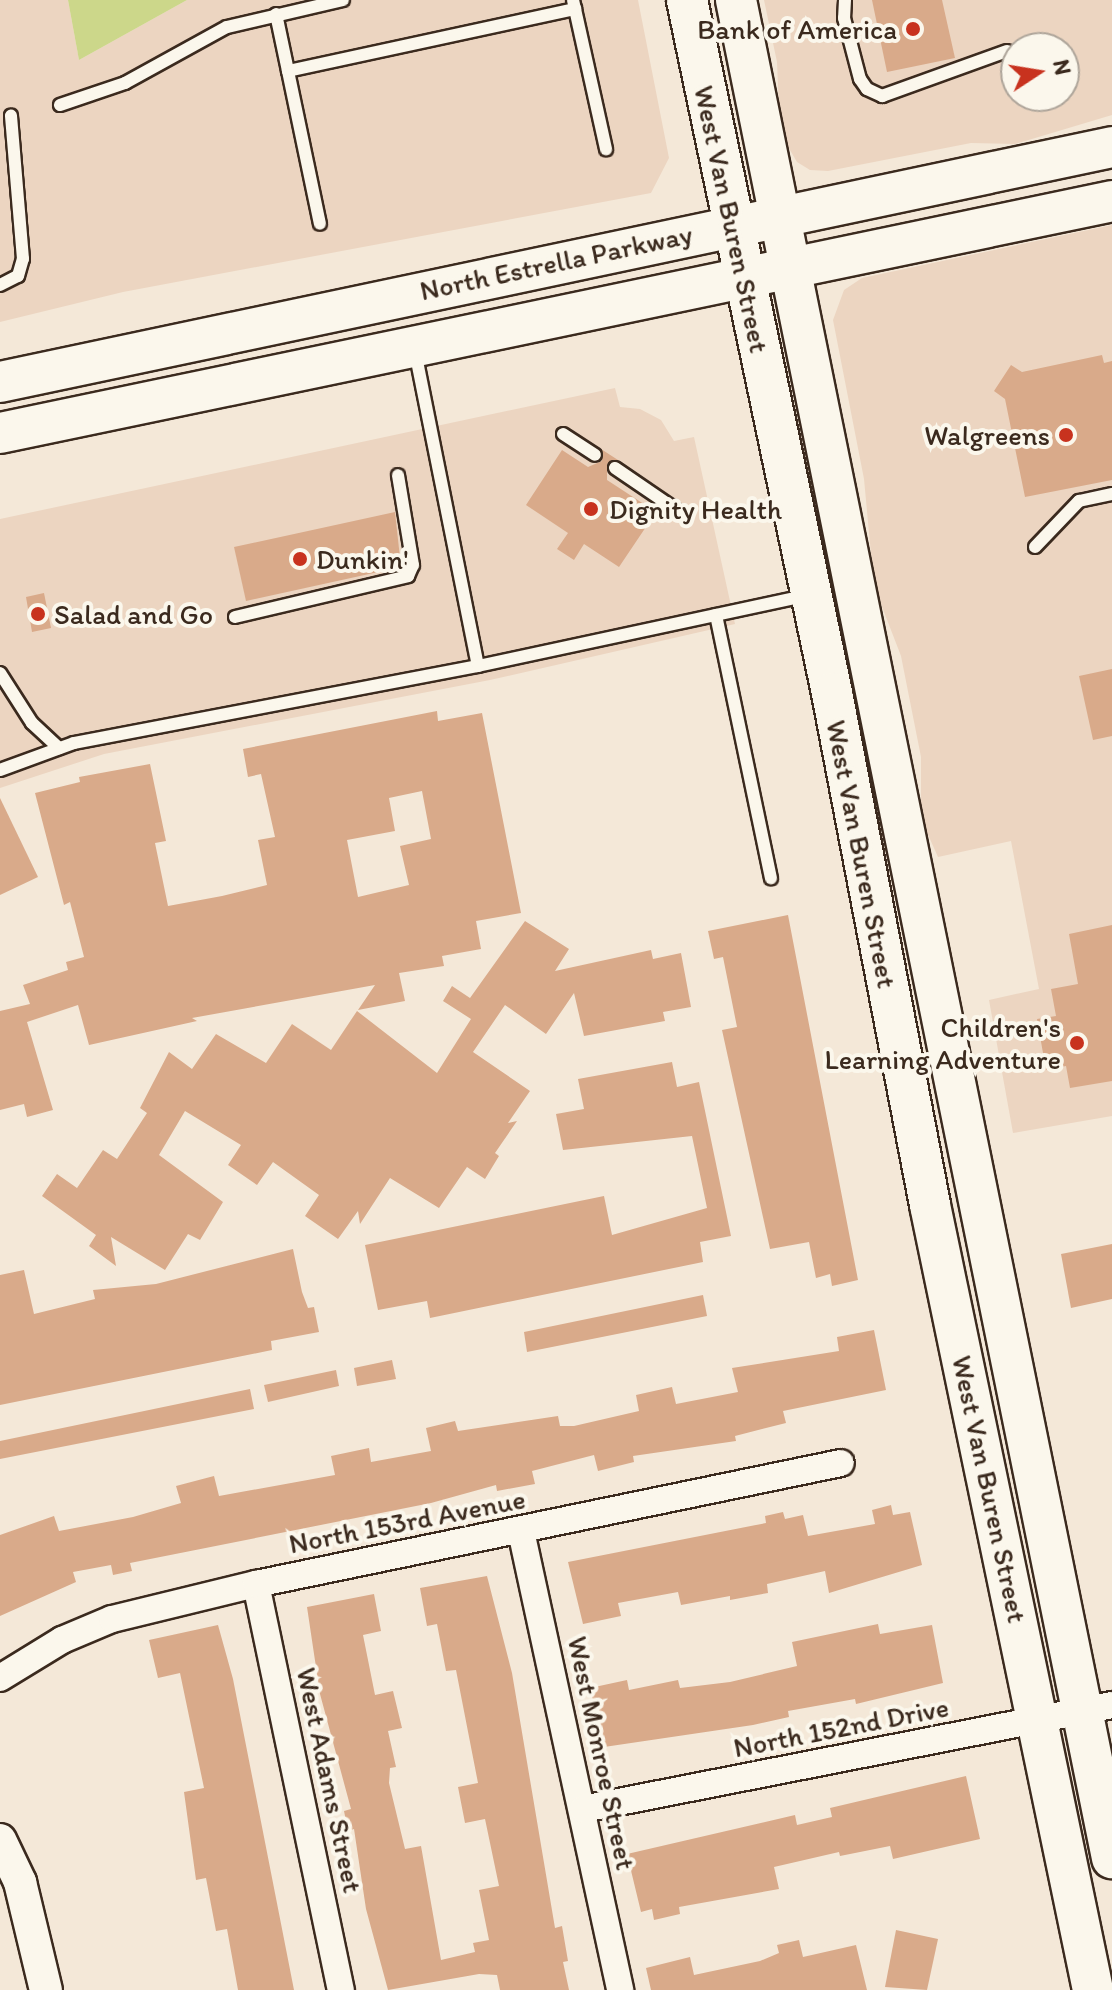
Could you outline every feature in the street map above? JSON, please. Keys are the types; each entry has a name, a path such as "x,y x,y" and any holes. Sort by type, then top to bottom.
{"main road":[{"name":"West Van Buren Street","path":"687,0 811,594 864,870 1093,1990"},
{"name":"West Van Buren Street","path":"736,0 910,860 1096,1708 1112,1858"},
{"name":"North Estrella Parkway","path":"0,382 1112,147"},
{"name":"North Estrella Parkway","path":"0,433 1112,201"},
{"path":"115,358 125,407"},
{"path":"864,870 910,860"}],"street":[{"name":"North 153rd Avenue","path":"0,1678 62,1640 112,1619 256,1584 841,1463"},
{"name":"West Monroe Street","path":"521,1531 620,1990"},
{"name":"West Adams Street","path":"256,1584 341,1990"},
{"name":"North 152nd Drive","path":"583,1809 1096,1708"},
{"path":"0,1840 20,1882 46,1990"}],"lane":[{"path":"60,105 125,83 227,27 343,0"},
{"path":"845,0 844,18 860,79 867,89 882,96 1000,54"},
{"path":"288,71 574,5 606,149"},
{"path":"276,14 320,224"},
{"path":"0,285 18,276 23,259 11,115"},
{"path":"414,347 478,666"},
{"path":"563,434 595,455"},
{"path":"615,468 675,509"},
{"path":"235,617 408,576 413,565 398,475"},
{"path":"1035,547 1079,501 1112,494"},
{"path":"0,770 59,748 478,666 811,594"},
{"path":"716,615 771,878"},
{"path":"0,673 32,723 59,748"}],"shaded area":[{"path":"0,0 68,0 79,60 187,0 638,0 669,158 651,193 123,292 0,322"},
{"path":"764,0 1112,0 1112,115 1015,144 971,143 828,171 810,170 797,162 780,133 777,62"},
{"path":"1112,225 1112,1116 1013,1133 989,1000 1039,989 1011,841 938,857 921,819 921,757 901,656 874,586 864,479 833,320 844,290 862,278"},
{"path":"615,388 620,407 640,409 661,420 674,441 694,437 735,624 490,680 104,754 0,788 0,519"}],"green space":[{"path":"68,0 187,0 79,60"}],"building":[{"name":"Bank of America","path":"872,0 942,0 955,58 887,72"},
{"name":"Walgreens","path":"1102,355 1104,363 1112,361 1112,480 1025,497 1005,399 994,391 1011,365 1022,372"},
{"name":"Dignity Health","path":"601,449 618,460 607,464 607,480 656,512 619,567 584,544 574,560 557,549 568,533 526,505 562,450 588,467 602,461"},
{"path":"395,512 401,567 246,601 234,547"},
{"name":"Salad and Go","path":"44,593 51,628 32,632 26,597"},
{"path":"1112,669 1112,736 1093,740 1079,676"},
{"path":"437,711 438,721 482,713 521,913 476,921 481,949 442,956 444,966 399,973 405,1001 358,1010 375,985 192,1018 197,1021 89,1045 78,1005 27,1022 53,1110 27,1117 24,1104 0,1110 0,1011 30,1004 23,985 68,970 66,962 84,957 70,902 64,905 35,793 80,782 79,777 150,764 166,841 155,843 168,906 222,896 267,885 258,840 275,837 261,774 248,777 243,749","holes":["422,791 431,839 400,846 409,885 358,897 347,840 395,831 389,798"]},
{"path":"0,798 38,877 0,895"},
{"path":"788,915 858,1280 832,1286 830,1274 816,1278 809,1242 770,1249 722,1030 737,1027 723,957 714,959 708,931"},
{"path":"525,921 569,949 555,971 651,950 653,959 681,953 691,1007 663,1012 665,1021 584,1036 574,993 546,1034 505,1005 473,1052 530,1091 508,1123 517,1121 495,1153 499,1156 485,1179 467,1167 439,1208 390,1178 360,1224 358,1211 338,1239 305,1216 319,1195 273,1162 257,1185 228,1165 241,1145 185,1111 159,1155 223,1202 200,1240 188,1234 165,1270 111,1237 116,1266 89,1246 96,1235 42,1196 57,1174 77,1188 103,1150 117,1159 147,1113 140,1108 169,1052 192,1069 216,1034 266,1063 292,1024 331,1050 357,1011 437,1073 471,1019 443,1001 452,986 470,998"},
{"name":"Children's Learning Adventure","path":"1112,925 1112,1081 1070,1088 1066,1066 1046,1070 1037,1019 1056,1016 1051,989 1078,984 1069,934"},
{"path":"672,1062 677,1087 699,1082 731,1236 700,1242 703,1262 430,1318 427,1301 378,1310 365,1245 604,1196 612,1235 707,1208 692,1136 563,1150 556,1114 584,1109 578,1079"},
{"path":"1112,1244 1112,1299 1071,1308 1061,1254"},
{"path":"293,1249 302,1292 308,1308 314,1307 319,1332 271,1341 272,1350 0,1405 0,1275 24,1270 34,1314 95,1299 93,1290 156,1284"},
{"path":"703,1295 707,1316 527,1352 524,1332"},
{"path":"874,1330 886,1390 783,1411 786,1423 735,1436 736,1441 633,1456 634,1462 598,1471 594,1455 532,1471 535,1484 497,1491 496,1485 431,1503 130,1563 132,1571 113,1575 111,1565 73,1572 76,1582 0,1616 0,1535 54,1516 59,1531 133,1517 181,1503 176,1486 214,1476 219,1496 335,1475 331,1456 369,1448 371,1462 431,1451 426,1428 455,1421 458,1431 558,1416 560,1426 574,1426 639,1411 636,1395 672,1387 676,1404 738,1392 732,1368 839,1351 837,1337"},
{"path":"392,1360 396,1379 357,1386 354,1368"},
{"path":"336,1370 339,1386 268,1402 264,1385"},
{"path":"250,1389 254,1409 0,1459 0,1441"},
{"path":"891,1505 893,1515 910,1512 922,1565 829,1593 825,1571 767,1584 768,1593 730,1600 730,1596 681,1605 678,1592 618,1603 621,1616 583,1624 568,1562 766,1523 765,1516 783,1512 785,1519 803,1515 808,1536 875,1524 872,1510"},
{"path":"487,1576 512,1673 555,1928 562,1926 568,1961 563,1962 569,1990 500,1990 497,1975 479,1974 388,1990 366,1909 354,1829 348,1831 344,1811 351,1809 320,1694 307,1607 374,1594 381,1631 363,1635 375,1695 393,1691 402,1728 388,1731 396,1767 390,1768 389,1783 405,1849 421,1846 441,1960 475,1952 473,1943 489,1940 479,1890 499,1886 485,1819 465,1823 458,1787 478,1783 456,1670 446,1671 437,1624 427,1626 420,1588"},
{"path":"878,1624 880,1634 932,1625 943,1683 856,1704 855,1699 788,1711 789,1717 753,1725 604,1747 590,1688 627,1680 629,1690 678,1680 680,1688 730,1682 797,1666 792,1642"},
{"path":"218,1625 233,1679 294,1990 238,1990 227,1929 216,1931 206,1878 196,1880 184,1792 204,1788 180,1673 158,1678 149,1640"},
{"path":"966,1776 980,1839 893,1859 890,1846 840,1856 839,1852 774,1867 779,1889 679,1907 680,1914 654,1920 652,1909 641,1912 627,1854 795,1815 797,1825 832,1817 830,1808"},
{"path":"896,1930 938,1939 927,1990 885,1987"},
{"path":"799,1940 803,1957 856,1945 867,1990 651,1990 646,1968 690,1957 694,1975 760,1961 779,1953 777,1945"}],"place":[{"name":"Bank of America","path":"913,29"},
{"name":"Walgreens","path":"1066,435"},
{"name":"Dignity Health","path":"591,509"},
{"name":"Dunkin'","path":"300,559"},
{"name":"Salad and Go","path":"38,614"},
{"name":"Children's Learning Adventure","path":"1077,1043"}]}
